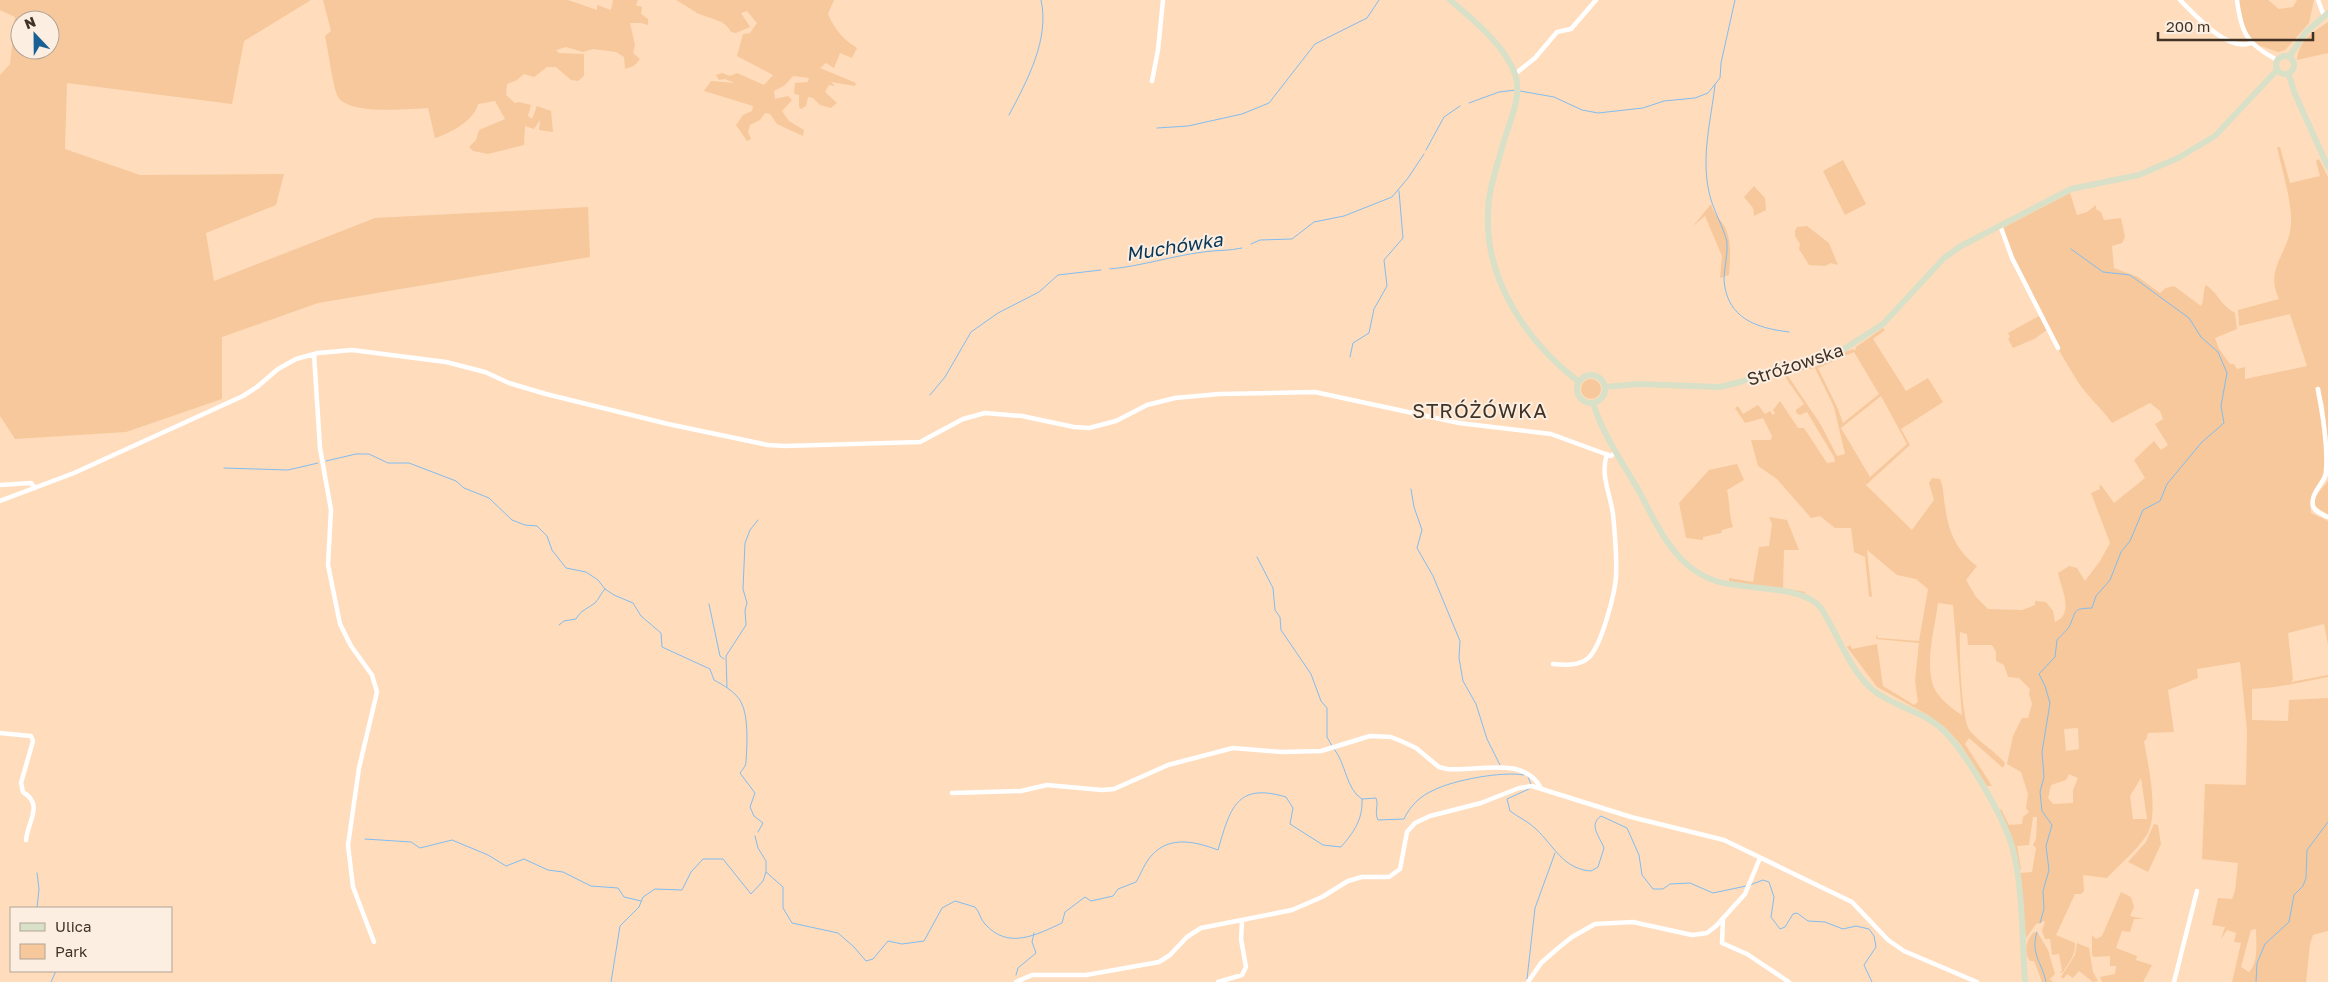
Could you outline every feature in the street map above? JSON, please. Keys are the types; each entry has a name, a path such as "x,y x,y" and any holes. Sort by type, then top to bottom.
{"main road":[{"path":"1450,0 1488,36 1516,74 1517,91 1488,206 1488,229 1494,262 1504,293 1521,322 1552,359 1579,382"},
{"path":"2288,73 2282,73 2277,70 2277,60 2280,57 2289,56 2306,32 2326,15"},
{"path":"2288,73 2294,63 2289,56"},
{"name":"Stróżowska","path":"1605,387 1655,384 1720,387 1740,382 1777,368 1838,352 1862,340 1883,324 1944,258 2000,224 2072,189 2149,172 2178,158 2215,136 2277,70"},
{"path":"2288,73 2295,94 2328,167"},
{"path":"1588,375 1600,377 1605,387 1603,397 1593,403 1583,400 1578,392 1579,382 1588,375"},
{"path":"1593,403 1602,428 1666,538 1687,564 1707,578 1725,584 1810,598 1821,608 1859,674 1870,687 1881,696 1928,718 1953,740 1985,791 2012,847 2017,877 2025,982"}],"street":[{"path":"1152,81 1158,50 1163,0"},
{"path":"1516,74 1535,58 1557,32 1571,29 1596,0"},
{"path":"2180,0 2218,36 2246,45 2251,44"},
{"path":"2237,0 2244,30 2251,44 2277,60"},
{"path":"2318,0 2326,15"},
{"path":"2000,224 2012,258 2058,348"},
{"path":"0,501 74,473 243,396 257,388 284,364 314,354 352,350 446,362 485,372 509,383 546,394 768,445 920,442 963,419 985,413 1022,416 1074,427 1089,428 1116,421 1147,405 1175,398 1219,394 1315,392 1459,423 1551,434 1611,456 1616,452"},
{"path":"314,354 320,448 331,510 328,566 340,624 351,646 372,675 376,688 375,705 359,768 348,844 353,888 374,942"},
{"path":"2318,389 2324,417 2327,471 2324,481 2314,497 2313,506 2317,512 2328,517"},
{"path":"1553,664 1571,664 1590,656 1600,638 1613,593 1616,576 1613,514 1603,472 1607,454"},
{"path":"0,486 31,483 35,488"},
{"path":"0,733 26,734 31,736 33,741 21,783 23,792 31,797 35,806 26,840"},
{"path":"952,793 1021,791 1047,785 1102,790 1114,789 1183,760 1233,748 1281,752 1330,749 1370,736 1391,737 1416,748 1438,767 1454,770 1504,768 1522,770 1530,773 1541,788"},
{"path":"1016,982 1032,975 1086,975 1159,962 1170,955 1187,937 1200,928 1222,922 1242,921 1301,907 1356,878 1388,877 1395,874 1402,863 1407,832 1415,822 1530,787 1541,788 1630,817 1724,840 1852,902 1888,940 1904,950 1977,982"},
{"path":"1529,980 1541,963 1572,936 1595,924 1633,922 1692,935 1706,933 1723,919 1746,891 1760,858"},
{"path":"2174,982 2197,891"},
{"path":"1723,919 1722,943 1747,954 1789,982"},
{"path":"1218,982 1242,975 1246,967 1241,939 1242,921"}],"green space":[{"path":"0,0 311,0 244,41 232,104 67,83 65,149 140,175 284,174 276,205 206,233 214,281 375,218 588,207 590,257 318,303 222,337 222,399 126,432 15,439 0,416 0,75 10,64 10,60 60,60 60,10 10,10 10,15 0,10"},
{"path":"323,0 568,0 597,10 597,5 611,10 613,0 638,0 636,5 642,7 641,14 648,19 648,25 630,23 635,45 633,53 640,59 634,66 625,69 624,57 616,52 593,49 583,52 566,47 556,50 559,53 584,54 584,76 578,81 571,80 556,67 547,67 534,77 524,74 517,80 507,84 506,95 515,103 531,105 528,116 532,119 537,106 551,111 553,132 539,130 540,120 534,129 525,126 524,145 488,154 473,151 469,147 476,140 479,130 505,119 495,101 478,104 476,110 467,121 454,130 435,138 428,108 380,110 366,109 344,103 338,97 332,77 325,36 331,31"},
{"path":"676,0 834,0 828,14 840,33 857,48 852,58 840,53 834,68 826,63 820,68 856,83 855,86 831,82 835,86 829,85 825,92 837,103 831,108 820,105 813,98 808,97 806,106 801,109 799,107 799,95 794,94 795,83 808,82 809,78 793,76 785,85 774,91 775,99 788,96 792,100 782,111 789,121 804,130 803,136 777,124 770,114 765,113 760,120 750,125 748,132 751,139 747,141 736,125 743,115 752,111 753,106 704,91 711,81 735,83 725,79 719,80 716,75 722,73 730,76 737,73 764,85 773,75 737,56 743,34 750,33 757,23 747,11 741,13 750,27 736,33 731,32 725,24 697,13"},
{"path":"2238,0 2268,0 2279,9 2293,7 2297,0 2314,0 2309,23 2285,50 2278,52 2255,44 2245,29"},
{"path":"2328,22 2328,53 2297,60 2298,53 2308,37"},
{"path":"2277,147 2280,147 2290,183 2320,176 2316,161 2319,159 2328,177 2328,441 2324,405 2319,388 2315,387 2322,430 2324,462 2322,479 2311,500 2311,513 2328,521 2328,645 2324,624 2288,633 2293,679 2291,682 2328,675 2328,677 2281,686 2252,689 2252,720 2288,721 2289,700 2328,698 2328,931 2313,935 2310,944 2306,982 2232,982 2241,943 2234,942 2236,933 2227,930 2221,939 2225,927 2212,925 2218,898 2232,899 2235,891 2238,863 2202,859 2205,784 2246,785 2247,731 2240,662 2197,669 2198,678 2168,690 2174,732 2148,733 2144,741 2153,803 2150,827 2138,847 2107,878 2083,875 2084,891 2081,894 2075,894 2056,935 2075,943 2072,958 2063,972 2060,973 2062,970 2059,954 2052,955 2050,939 2045,939 2042,931 2045,921 2036,924 2026,938 2020,873 2032,872 2036,848 2033,845 2036,839 2037,817 2033,817 2029,845 2017,846 2021,870 2019,870 1999,812 2001,809 2009,825 2022,824 2023,817 2029,812 2026,808 2028,794 2021,772 2007,764 2013,736 2022,718 2028,718 2032,704 2029,694 2030,689 2019,678 2008,677 2004,665 1996,661 1996,652 1992,645 1968,645 1967,634 1960,632 1961,683 1967,724 1970,731 2005,763 2003,768 1969,738 1965,744 1992,786 1987,786 1961,745 1947,729 1928,715 1877,687 1847,647 1850,645 1852,649 1877,644 1883,686 1914,705 1918,702 1915,681 1919,643 1876,639 1876,635 1878,638 1919,641 1928,589 1916,579 1897,575 1867,550 1872,597 1869,596 1865,557 1854,552 1851,528 1835,528 1820,516 1811,518 1777,479 1758,466 1751,440 1771,440 1772,436 1763,418 1745,423 1735,408 1738,406 1743,414 1758,405 1765,414 1770,411 1773,415 1775,413 1773,410 1780,401 1798,428 1804,428 1827,463 1835,462 1834,457 1807,412 1800,415 1796,413 1796,410 1804,404 1781,371 1812,363 1817,367 1818,362 1853,349 1855,351 1856,347 1883,328 1885,330 1873,339 1906,391 1928,378 1943,402 1901,429 1910,445 1866,485 1912,530 1934,500 1929,483 1932,478 1940,479 1951,532 1958,547 1977,566 1966,580 1976,597 1988,609 2022,610 2035,605 2035,601 2046,602 2053,611 2055,622 2061,618 2066,607 2058,573 2069,566 2077,568 2085,581 2100,561 2110,543 2091,493 2100,489 2099,486 2101,485 2114,503 2145,478 2134,460 2154,441 2161,450 2168,445 2155,424 2163,419 2160,411 2150,403 2112,423 2078,382 2036,307 2003,228 2070,193 2077,215 2087,212 2096,205 2096,209 2101,212 2104,220 2121,218 2125,237 2122,243 2112,246 2114,268 2138,277 2160,293 2166,288 2174,286 2201,306 2206,285 2226,307 2235,313 2237,329 2215,338 2219,349 2230,364 2234,364 2237,369 2245,367 2245,379 2307,366 2290,314 2239,326 2238,310 2279,299 2274,278 2289,235 2291,215","holes":["1854,352 1879,394 1843,423 1818,368","1815,368 1834,407 1845,454 1837,456 1821,425 1786,373","1881,396 1907,444 1870,477 1841,428","1938,603 1953,605 1962,715 1941,698 1933,685 1930,665 1931,644","2078,728 2079,749 2066,751 2064,729","2069,774 2078,778 2073,790 2073,803 2053,804 2048,798 2051,785 2066,780","2141,778 2147,819 2133,819 2130,796","2256,929 2254,963 2249,972 2241,967 2251,930"]},
{"path":"1843,160 1866,204 1845,215 1823,171"},
{"path":"1754,186 1765,198 1766,210 1754,216 1753,208 1744,197"},
{"path":"1711,204 1715,214 1725,227 1730,245 1729,275 1720,278 1722,256 1705,216 1693,226"},
{"path":"1807,226 1829,243 1838,265 1831,263 1825,266 1809,265 1799,249 1800,244 1795,236 1797,227"},
{"path":"2039,316 2047,330 2034,339 2013,348 2008,339 2010,337 2008,333"},
{"path":"1591,379 1598,382 1601,389 1598,396 1591,399 1584,396 1581,389 1584,382"},
{"path":"1737,464 1744,480 1727,490 1733,527 1722,530 1721,533 1703,537 1703,540 1686,538 1679,503 1709,470"},
{"path":"2328,481 2328,515 2315,506 2315,497"},
{"path":"1769,517 1787,520 1799,550 1784,550 1783,588 1805,592 1805,594 1729,581 1729,578 1753,582 1759,547 1769,546 1772,524"},
{"path":"2154,824 2158,825 2161,844 2148,872 2128,862 2146,842"},
{"path":"2121,892 2131,897 2134,907 2130,916 2144,919 2134,919 2130,932 2122,931 2116,948 2137,956 2136,960 2152,965 2143,982 2102,982 2100,977 2115,974 2116,966 2110,966 2110,956 2094,957 2092,955 2092,935 2096,939 2102,936"},
{"path":"2034,932 2038,933 2048,950 2055,974 2050,979 2053,982 2042,982 2034,961 2030,961 2028,957 2026,946"},
{"path":"2077,943 2089,948 2093,972 2098,981 2093,982 2079,971 2073,978 2067,974 2063,979 2061,977 2075,955"}],"waterway":[{"path":"1009,115 1023,88 1040,45 1043,15 1041,0"},
{"path":"1157,128 1188,126 1242,114 1269,103 1315,44 1367,18 1379,0"},
{"name":"Muchówka","path":"1520,91 1554,97 1582,110 1598,113 1643,108 1664,101 1695,98 1708,93 1720,78 1721,63 1735,0"},
{"path":"1715,85 1706,165 1711,198 1727,242 1724,280 1726,293 1737,313 1746,319 1766,328 1789,332"},
{"name":"Muchówka","path":"1469,103 1499,92 1516,90"},
{"name":"Muchówka","path":"1426,150 1444,117 1460,106"},
{"name":"Muchówka","path":"1251,244 1260,240 1292,239 1314,222 1344,216 1392,197 1424,154"},
{"path":"1350,357 1353,343 1369,333 1374,309 1387,286 1384,260 1403,238 1399,191"},
{"name":"Muchówka","path":"1110,269 1208,251 1242,248"},
{"path":"2040,923 2044,909 2043,891 2049,870 2046,846 2052,825 2042,811 2040,792 2044,777 2042,752 2050,703 2039,674 2055,657 2057,640 2069,627 2076,611 2092,608 2096,596 2110,580 2121,552 2130,541 2143,510 2160,501 2167,484 2202,442 2224,423 2221,406 2227,373 2218,352 2201,337 2189,318 2130,275 2103,272 2071,249"},
{"name":"Muchówka","path":"930,395 945,377 971,332 998,313 1039,292 1058,275 1101,270"},
{"path":"326,461 356,454 369,454 388,463 409,463 456,481 464,488 489,498 512,520 525,525 537,526 547,536 552,550 566,568 586,572 614,595 633,603 641,616 661,633 662,647 710,669 714,680 736,695 744,708 747,731 746,755 745,765 740,773 755,793 750,807 754,816 763,823 758,832"},
{"path":"224,468 288,470 318,463"},
{"path":"1411,489 1414,507 1422,530 1417,548 1433,576 1460,641 1459,658 1463,681 1476,704 1487,739 1500,765"},
{"path":"727,687 726,656 746,625 745,610 747,603 743,589 745,543 750,530 758,520"},
{"path":"1257,557 1273,588 1275,610 1280,617 1281,630 1311,674 1321,701 1327,708 1327,737 1332,746"},
{"path":"559,625 564,621 576,619 595,603 605,589"},
{"path":"709,604 720,656 724,659"},
{"path":"1334,749 1341,761 1349,783 1362,799"},
{"path":"611,982 620,926 639,907 643,897 655,889 682,890 691,872 703,859 723,859 751,894 763,881 766,872 783,887 783,908 792,923 838,933 866,961 873,959 888,941 902,944 924,941 942,908 955,901 975,907 985,924 994,932 1003,936 1022,938 1042,932 1062,923 1065,912 1085,897 1091,901 1113,896 1118,889 1136,882 1150,858 1159,849 1167,845 1184,842 1218,850 1232,811 1246,796 1256,793 1269,793 1286,797 1293,808 1290,824 1323,845 1341,847 1357,825 1361,813 1362,799 1376,798 1378,820 1404,819 1412,806 1420,798 1443,786 1491,775 1524,775"},
{"path":"1528,777 1531,784"},
{"path":"1531,788 1507,799 1510,811 1533,826 1560,856 1573,866 1591,871 1598,867 1604,848 1595,823 1601,816 1627,828 1639,855 1642,875 1653,889 1663,889 1670,884 1690,883 1713,893 1746,886"},
{"path":"2256,982 2257,963 2265,944 2289,922 2294,895 2303,886 2306,878 2307,850 2328,822"},
{"path":"755,836 758,848 766,861 766,872"},
{"path":"365,839 411,842 420,848 452,840 488,855 506,866 524,859 548,870 563,872 591,886 618,888 624,897 641,901"},
{"path":"1527,979 1535,908 1555,853"},
{"path":"37,873 39,889 37,907"},
{"path":"1750,885 1763,880 1769,882 1774,897 1771,917 1780,929 1785,927 1793,914 1797,913 1808,921 1825,922 1843,929 1856,926 1869,929 1874,936 1876,947 1864,965 1872,982"},
{"path":"2037,932 2035,940 2036,952 2046,982"},
{"path":"1016,975 1018,968 1036,953 1032,942 1034,933"},
{"path":"51,982 56,972"}],"district":[{"name":"STRÓŻÓWKA","path":"1480,410"}]}
